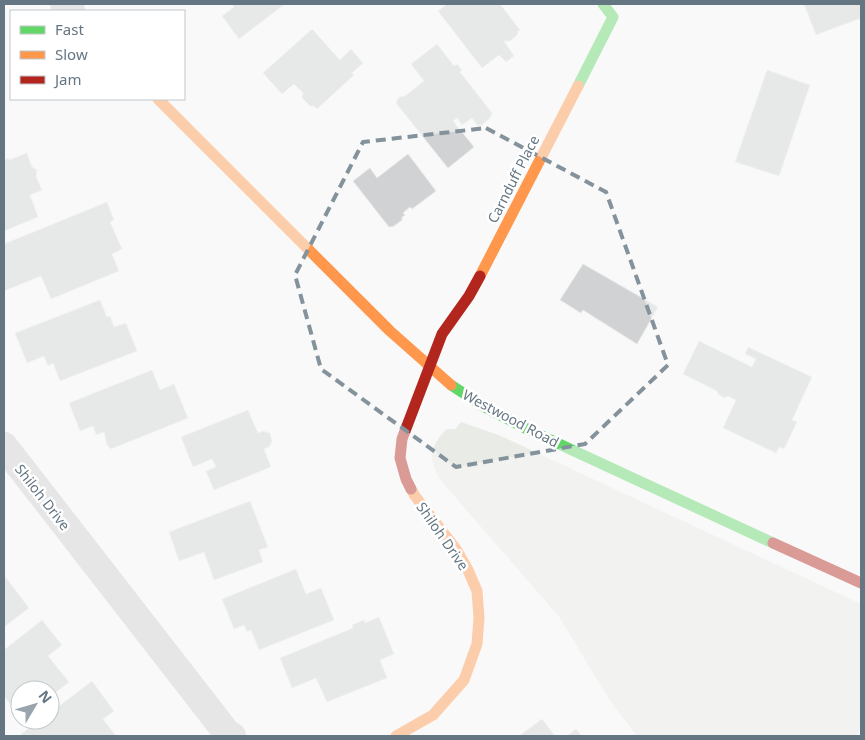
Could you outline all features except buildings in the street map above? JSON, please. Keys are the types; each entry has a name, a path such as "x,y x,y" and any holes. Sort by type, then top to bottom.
{"street":[{"name":"Carnduff Place","path":"430,368 442,334 469,296 487,264 613,17 603,4"},
{"name":"Westwood Road","path":"159,100 381,323 430,368 482,406 531,432 861,583"},
{"name":"Shiloh Drive","path":"396,736 433,716 464,680 477,644 479,618 477,592 468,570 456,549 414,496 406,479 400,458 402,439 430,368"},
{"name":"Shiloh Drive","path":"4,446 227,735"}],"highlighted area":[{"path":"486,128 606,192 668,365 585,444 456,467 321,369 295,275 363,142"}],"shaded area":[{"path":"461,422 501,436 861,604 861,726 858,736 637,736 610,701 560,618 437,474 432,460 433,448 447,429 455,429"}],"traffic: fast":[{"path":"578,86 613,17 603,4"},
{"path":"451,385 483,406 531,431 773,543"}],"traffic: slow":[{"path":"480,276 578,86"},
{"path":"159,100 390,331 451,385"},
{"path":"396,736 433,715 464,680 477,644 479,618 477,591 468,570 456,549 411,489"}],"traffic: jam":[{"path":"411,489 400,458 402,439 442,334 469,296 480,276"},
{"path":"773,543 861,583"}]}
